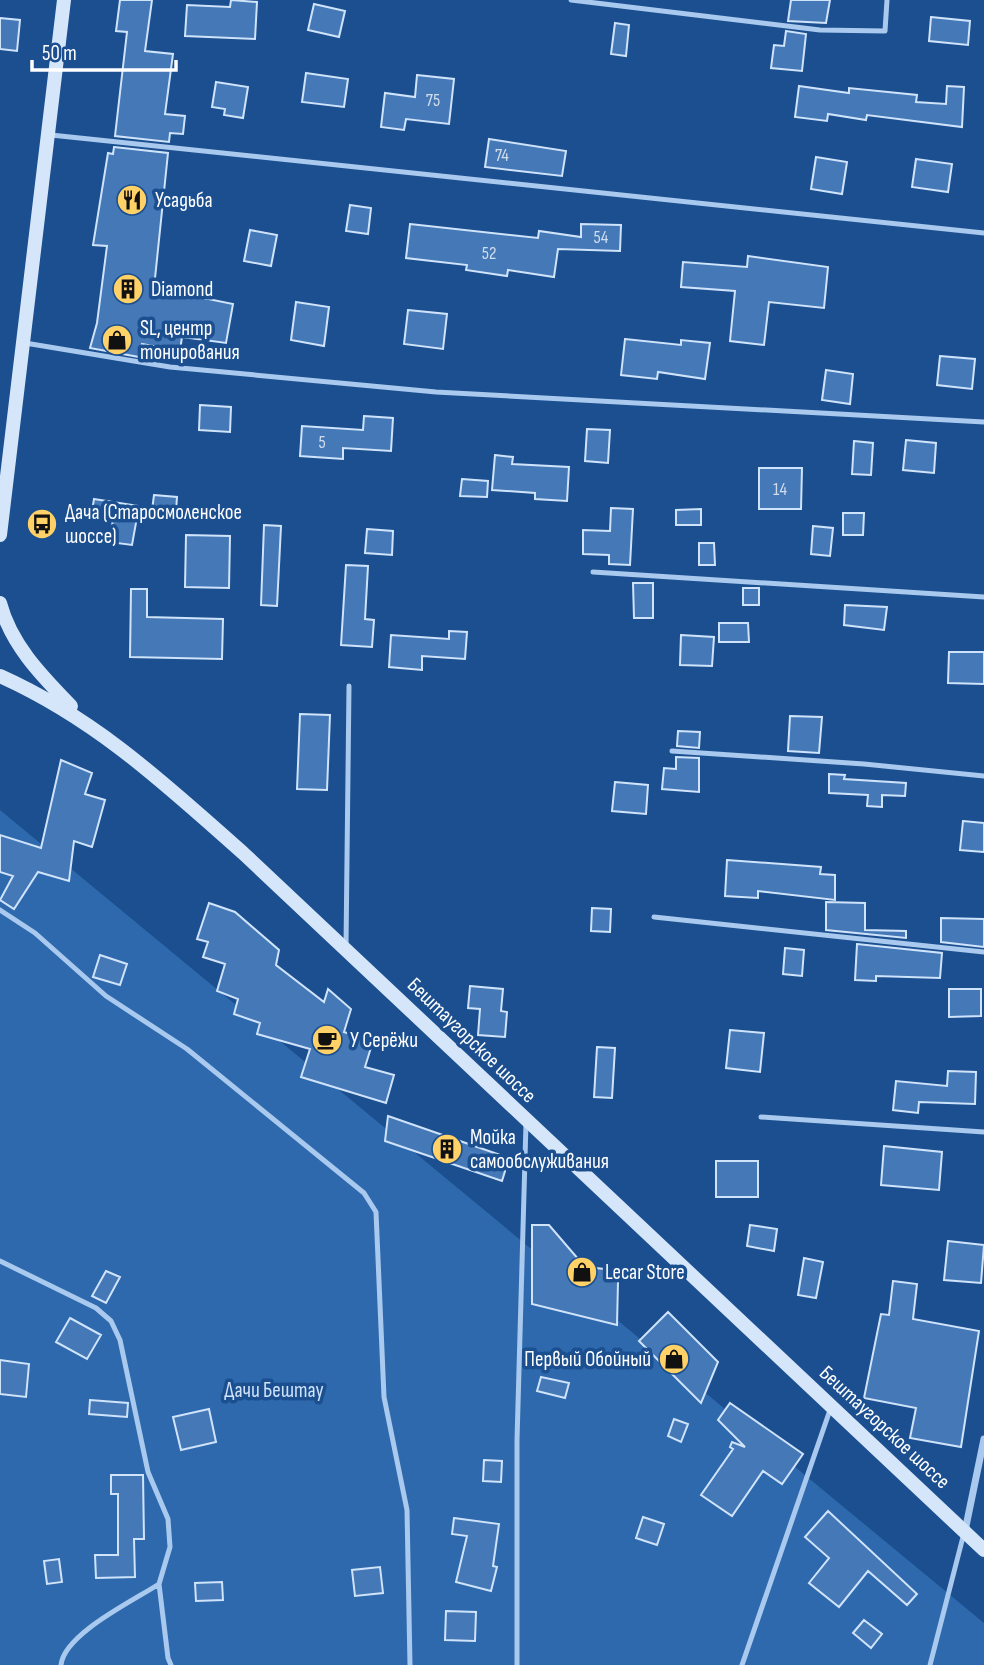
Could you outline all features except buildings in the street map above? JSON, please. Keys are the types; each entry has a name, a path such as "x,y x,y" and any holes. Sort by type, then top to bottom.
{"main road":[{"path":"0,535 64,0"},
{"path":"0,603 11,631 37,670 84,719"},
{"name":"Бештаугорское шоссе","path":"0,676 38,692 84,719 152,772 346,949 984,1550"}],"street":[{"path":"965,1531 981,1467 984,1439"}],"lane":[{"path":"571,0 820,30 885,31 887,0"},
{"path":"47,134 984,233"},
{"path":"22,342 170,367 436,392 984,422"},
{"path":"593,572 984,597"},
{"path":"346,949 349,686"},
{"path":"672,751 984,776"},
{"path":"0,910 35,933 106,996 187,1049 364,1192 376,1212 384,1398 407,1510 410,1665"},
{"path":"654,917 984,952"},
{"path":"761,1117 984,1132"},
{"path":"517,1665 517,1440 526,1120"},
{"path":"0,1261 96,1308 111,1321 127,1362 148,1472 168,1519 170,1547 159,1584 167,1658 171,1665"},
{"path":"742,1665 832,1406"},
{"path":"930,1665 965,1531"},
{"path":"61,1665 62,1657 76,1638 159,1584"}],"green space":[{"name":"Дачи Бештау","path":"0,810 984,1623 984,1665 0,1665"}],"place":[{"name":"Усадьба","path":"132,200"},
{"name":"Diamond","path":"128,289"},
{"name":"SL, центр тонирования","path":"117,340"},
{"name":"Дача (Старосмоленское шоссе)","path":"42,524"},
{"name":"У Серёжи","path":"327,1040"},
{"name":"Мойка самообслуживания","path":"447,1149"},
{"name":"Lecar Store","path":"582,1272"},
{"name":"Первый Обойный","path":"674,1359"}]}
